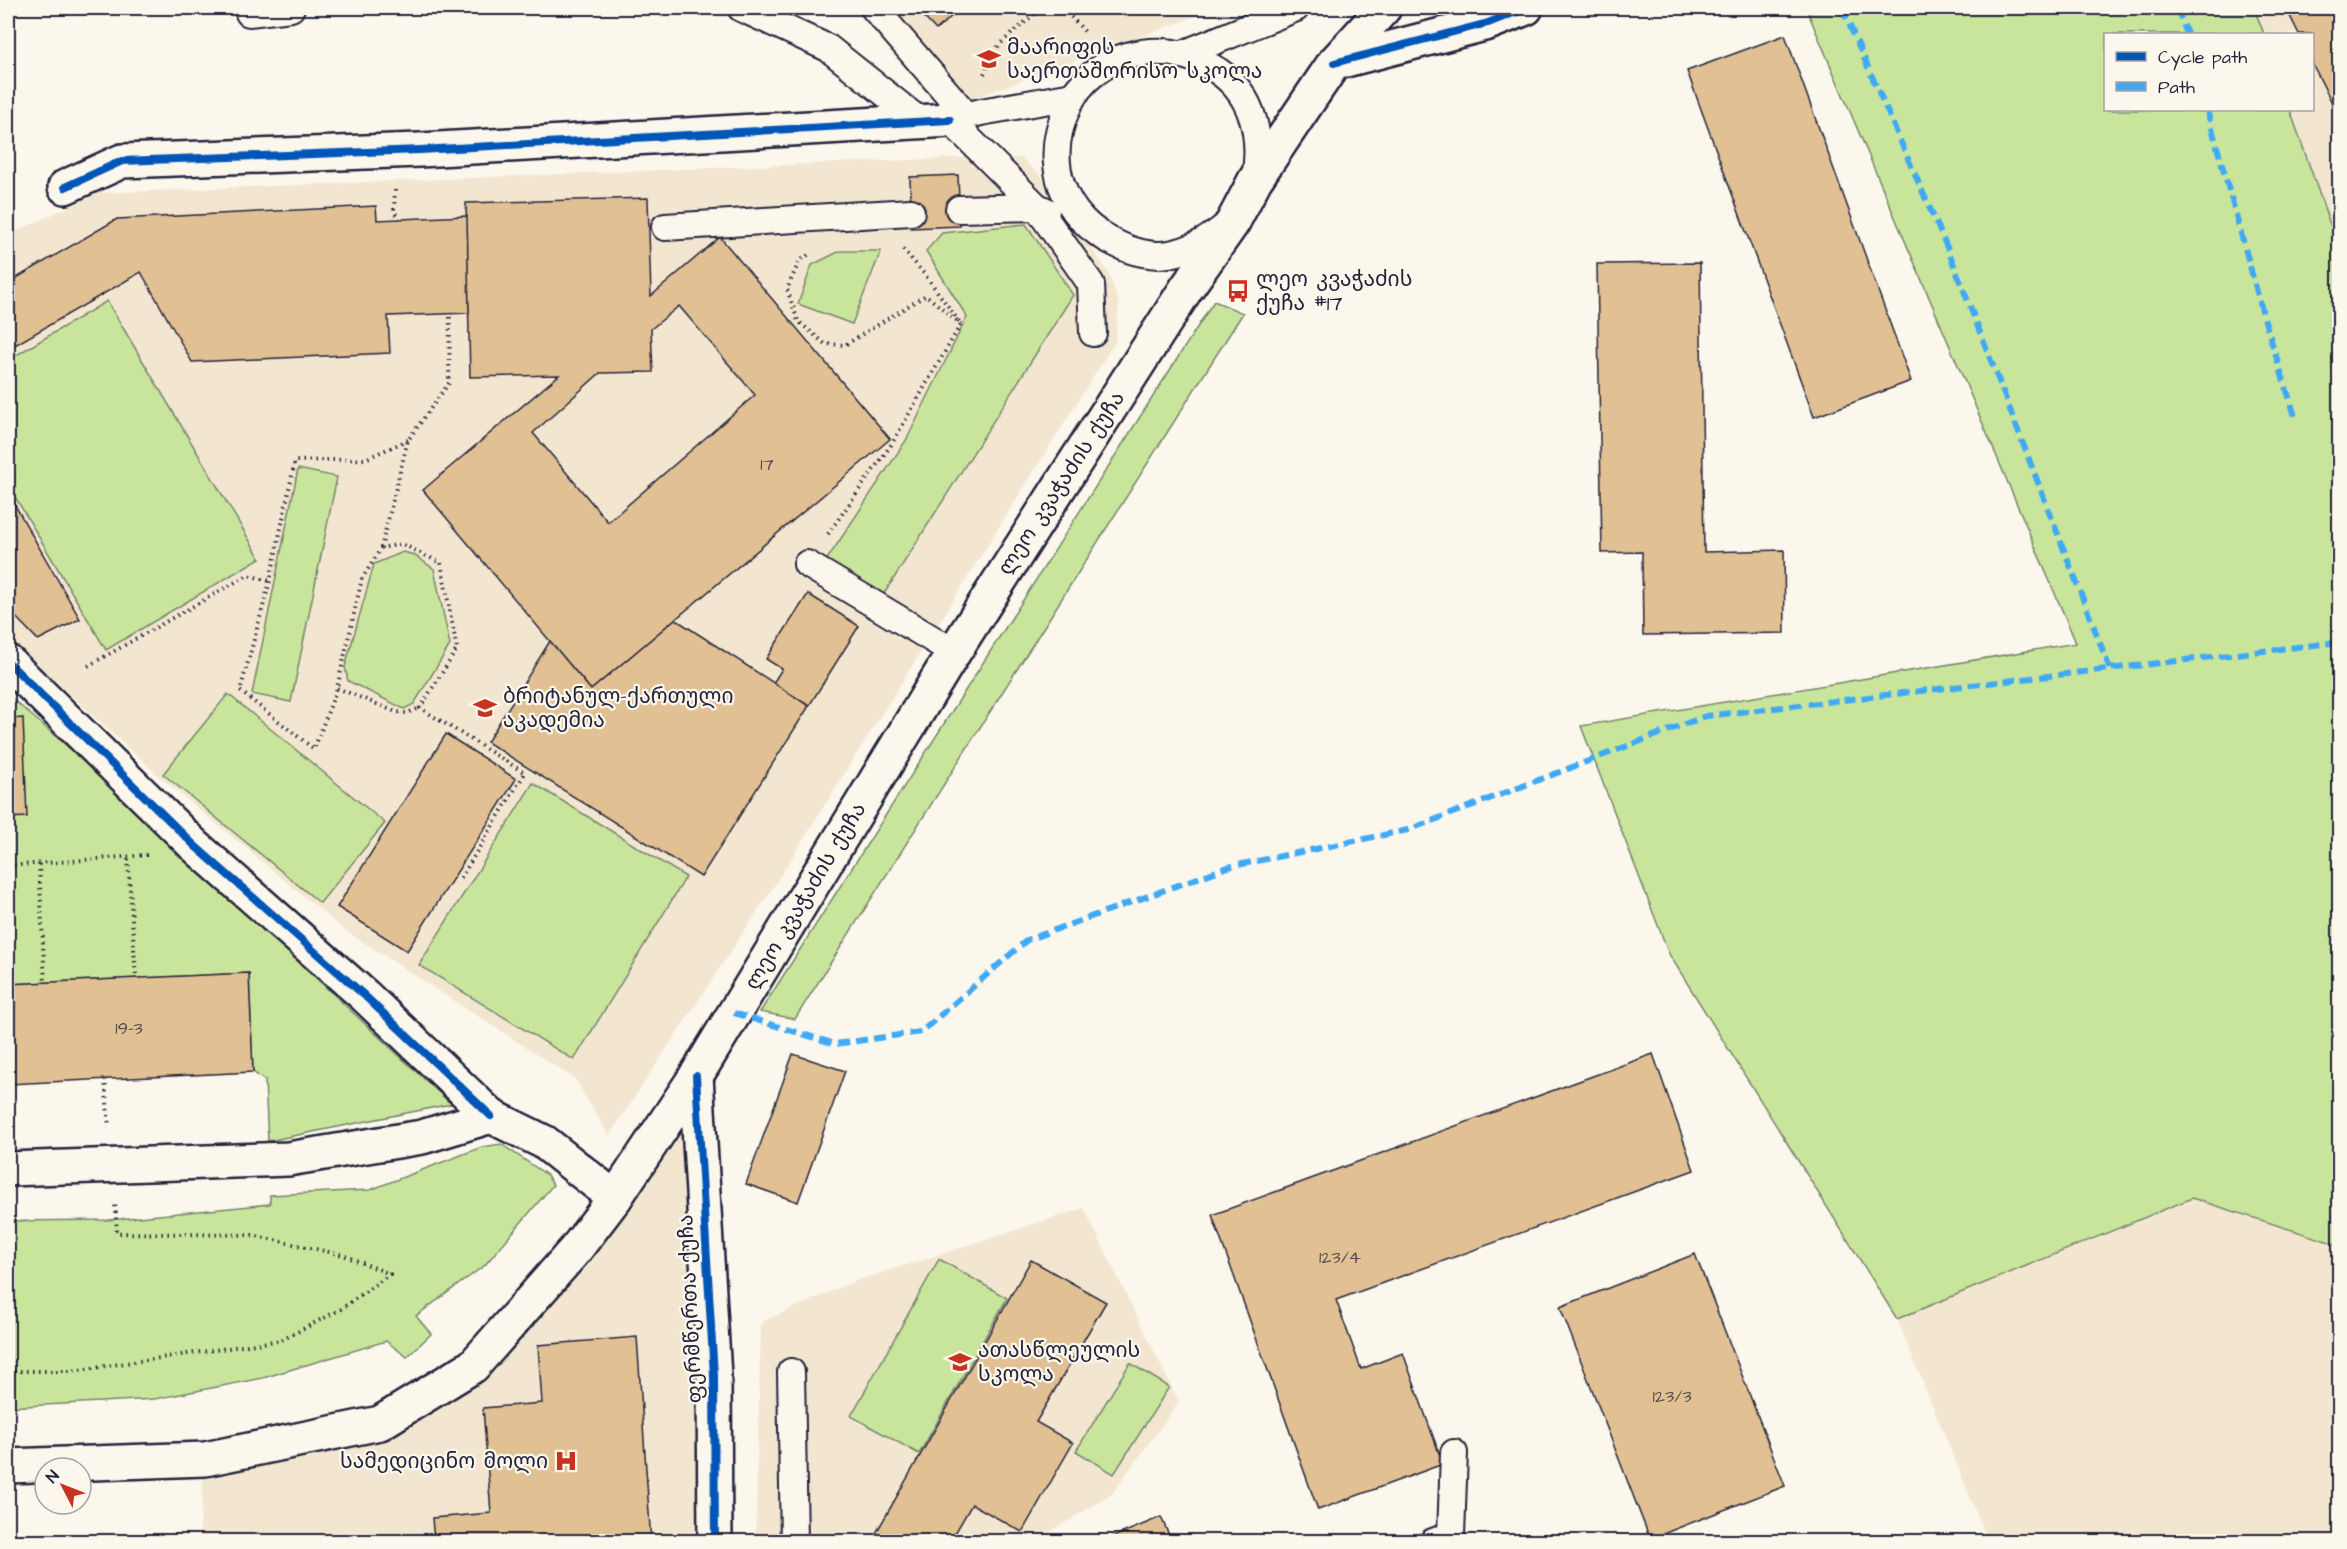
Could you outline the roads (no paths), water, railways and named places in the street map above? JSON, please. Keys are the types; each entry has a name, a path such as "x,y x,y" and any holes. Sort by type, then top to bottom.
{"street":[{"name":"ლეო კვაჭაძის ქუჩა","path":"8,1466 204,1459 380,1424 473,1366 576,1249 615,1198 696,1076 954,652 1179,299 1233,222 1255,180 1334,63 1384,8"},
{"path":"1334,63 1488,23 1526,8"},
{"path":"65,188 122,161 420,150 946,120"},
{"path":"8,662 195,846 365,996 491,1116 544,1142 615,1198"},
{"name":"ფერმწერთა ქუჩა","path":"696,1076 714,1376 715,1542"},
{"path":"8,1169 288,1160 422,1137 491,1116"}],"lane":[{"path":"249,13 291,8"},
{"path":"741,8 828,48 946,120 1036,207 1091,284 1093,333"},
{"path":"874,8 946,120"},
{"path":"1183,54 1296,8"},
{"path":"1098,235 1079,218 1065,196 1057,171 1056,146 1060,128 1073,96 1099,69 1118,59 1140,53 1162,51 1183,54 1205,63 1224,75 1239,92 1251,112 1258,135 1259,158 1255,180"},
{"path":"946,120 1073,96"},
{"path":"959,209 1036,207 1131,251 1168,254 1203,244 1233,222"},
{"path":"665,227 911,212"},
{"path":"807,564 954,652"},
{"path":"791,1372 794,1542"},
{"path":"1432,1542 1451,1535 1454,1453"}],"place":[{"name":"მაარიფის საერთაშორისო სკოლა","path":"989,59"},
{"name":"ლეო კვაჭაძის ქუჩა #17","path":"1238,291"},
{"name":"ბრიტანულ-ქართული აკადემია","path":"485,708"},
{"name":"ათასწლეულის სკოლა","path":"960,1362"},
{"name":"სამედიცინო მოლი","path":"566,1461"}]}
